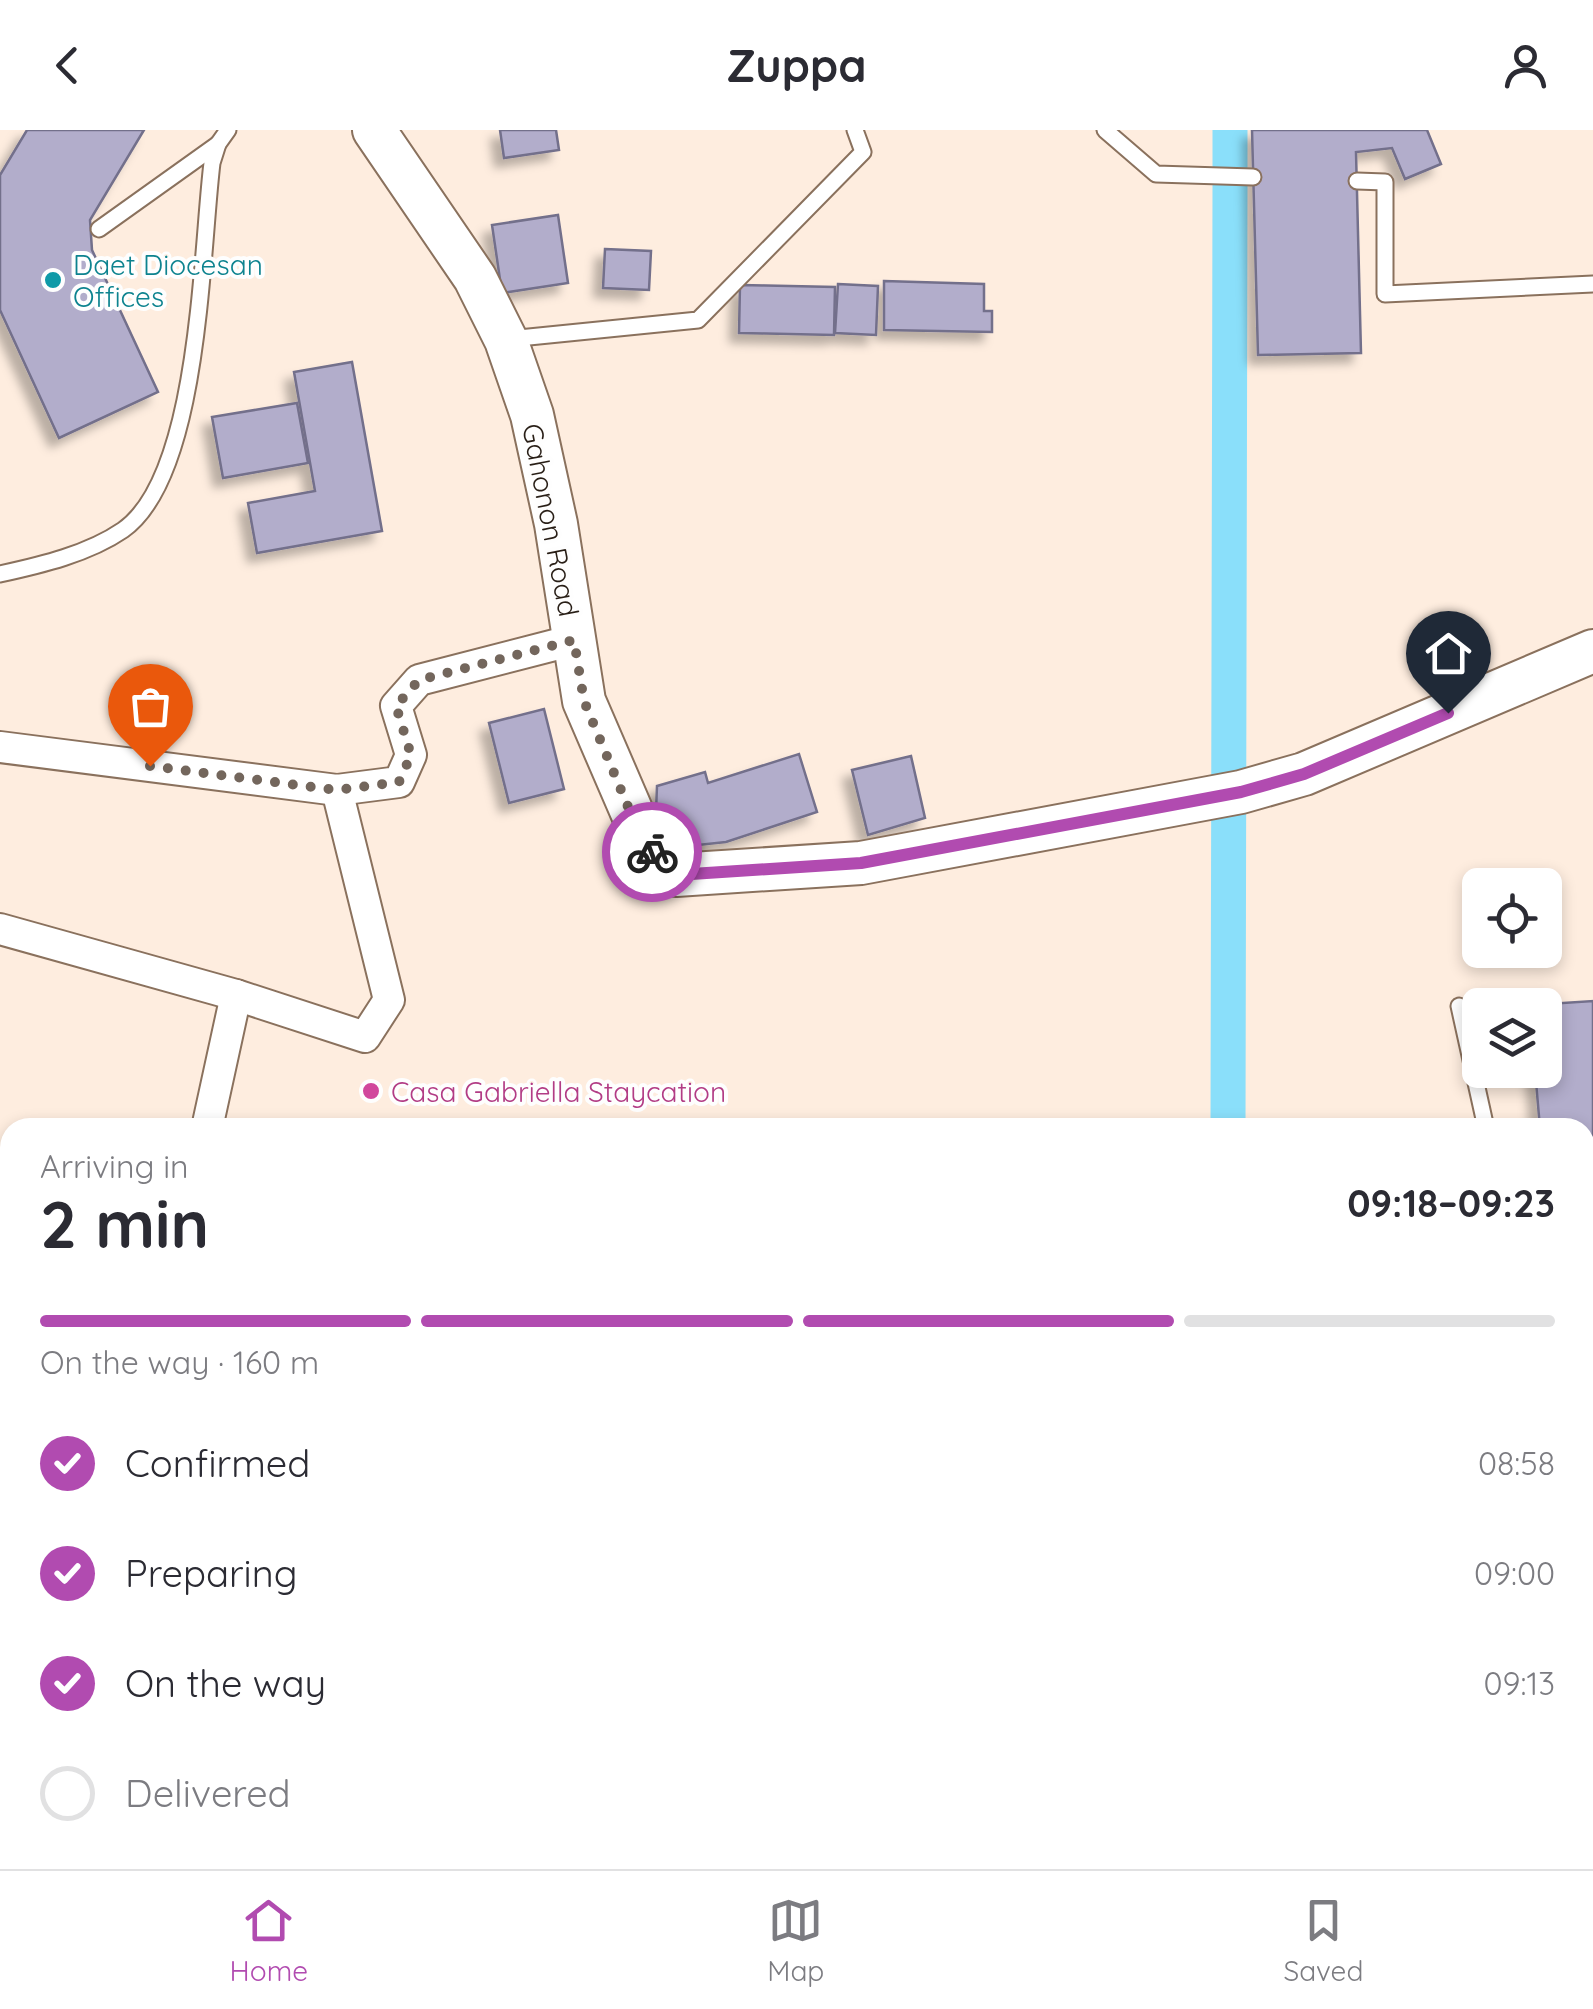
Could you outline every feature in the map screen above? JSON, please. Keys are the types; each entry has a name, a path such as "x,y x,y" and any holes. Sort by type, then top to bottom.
{"street":[{"name":"Gahonon Road","path":"374,130 474,278 506,340 532,415 556,524 584,701 647,847 676,875 861,863 1223,795 1304,774 1593,652"},
{"path":"0,746 336,790 399,782 411,755 396,706 419,680 574,640"},
{"path":"0,928 236,995 365,1037 389,1000 336,790"},
{"path":"209,1118 236,995"}],"lane":[{"path":"99,229 218,144 228,130"},
{"path":"506,340 698,320 863,152 855,130"},
{"path":"1106,130 1156,174 1254,177"},
{"path":"0,574 86,550 124,529 146,507 179,426 199,309 208,193 218,144"},
{"path":"1356,181 1385,182 1385,294 1593,284"},
{"path":"1459,1006 1484,1118"}],"building":[{"name":"Daet Diocesan Offices","path":"27,130 144,130 90,220 92,250 158,392 59,438 0,310 0,175"},
{"path":"500,130 556,130 559,150 504,158"},
{"path":"1252,130 1427,130 1441,164 1405,179 1392,148 1356,152 1361,353 1258,355"},
{"path":"558,215 568,283 502,293 492,225"},
{"path":"605,249 651,251 649,290 603,288"},
{"path":"884,281 984,284 984,311 992,311 992,332 884,330"},
{"path":"838,284 878,286 876,335 835,333"},
{"path":"740,285 835,287 834,335 739,333"},
{"path":"352,362 382,531 257,553 248,503 315,491 294,372"},
{"path":"297,403 308,463 223,478 212,417"},
{"path":"544,709 564,789 509,803 489,723"},
{"path":"799,754 817,812 726,842 698,845 677,838 656,811 657,786 705,772 708,783"},
{"path":"911,756 925,818 868,835 852,770"},
{"path":"1593,1001 1593,1118 1539,1118 1537,1088 1562,1088 1562,1003"}],"waterway":[{"path":"1230,130 1230,169"},
{"path":"1228,1118 1230,186"}],"way so far":[{"path":"150,766 336,790 399,782 411,755 396,706 419,680 574,640 584,701 631,814 652,852"}],"place":[{"name":"Daet Diocesan Offices","path":"53,280"},
{"name":"Casa Gabriella Staycation","path":"371,1091"}],"route":[{"path":"652,852 676,875 861,863 1241,792 1304,774 1448,713"}]}
